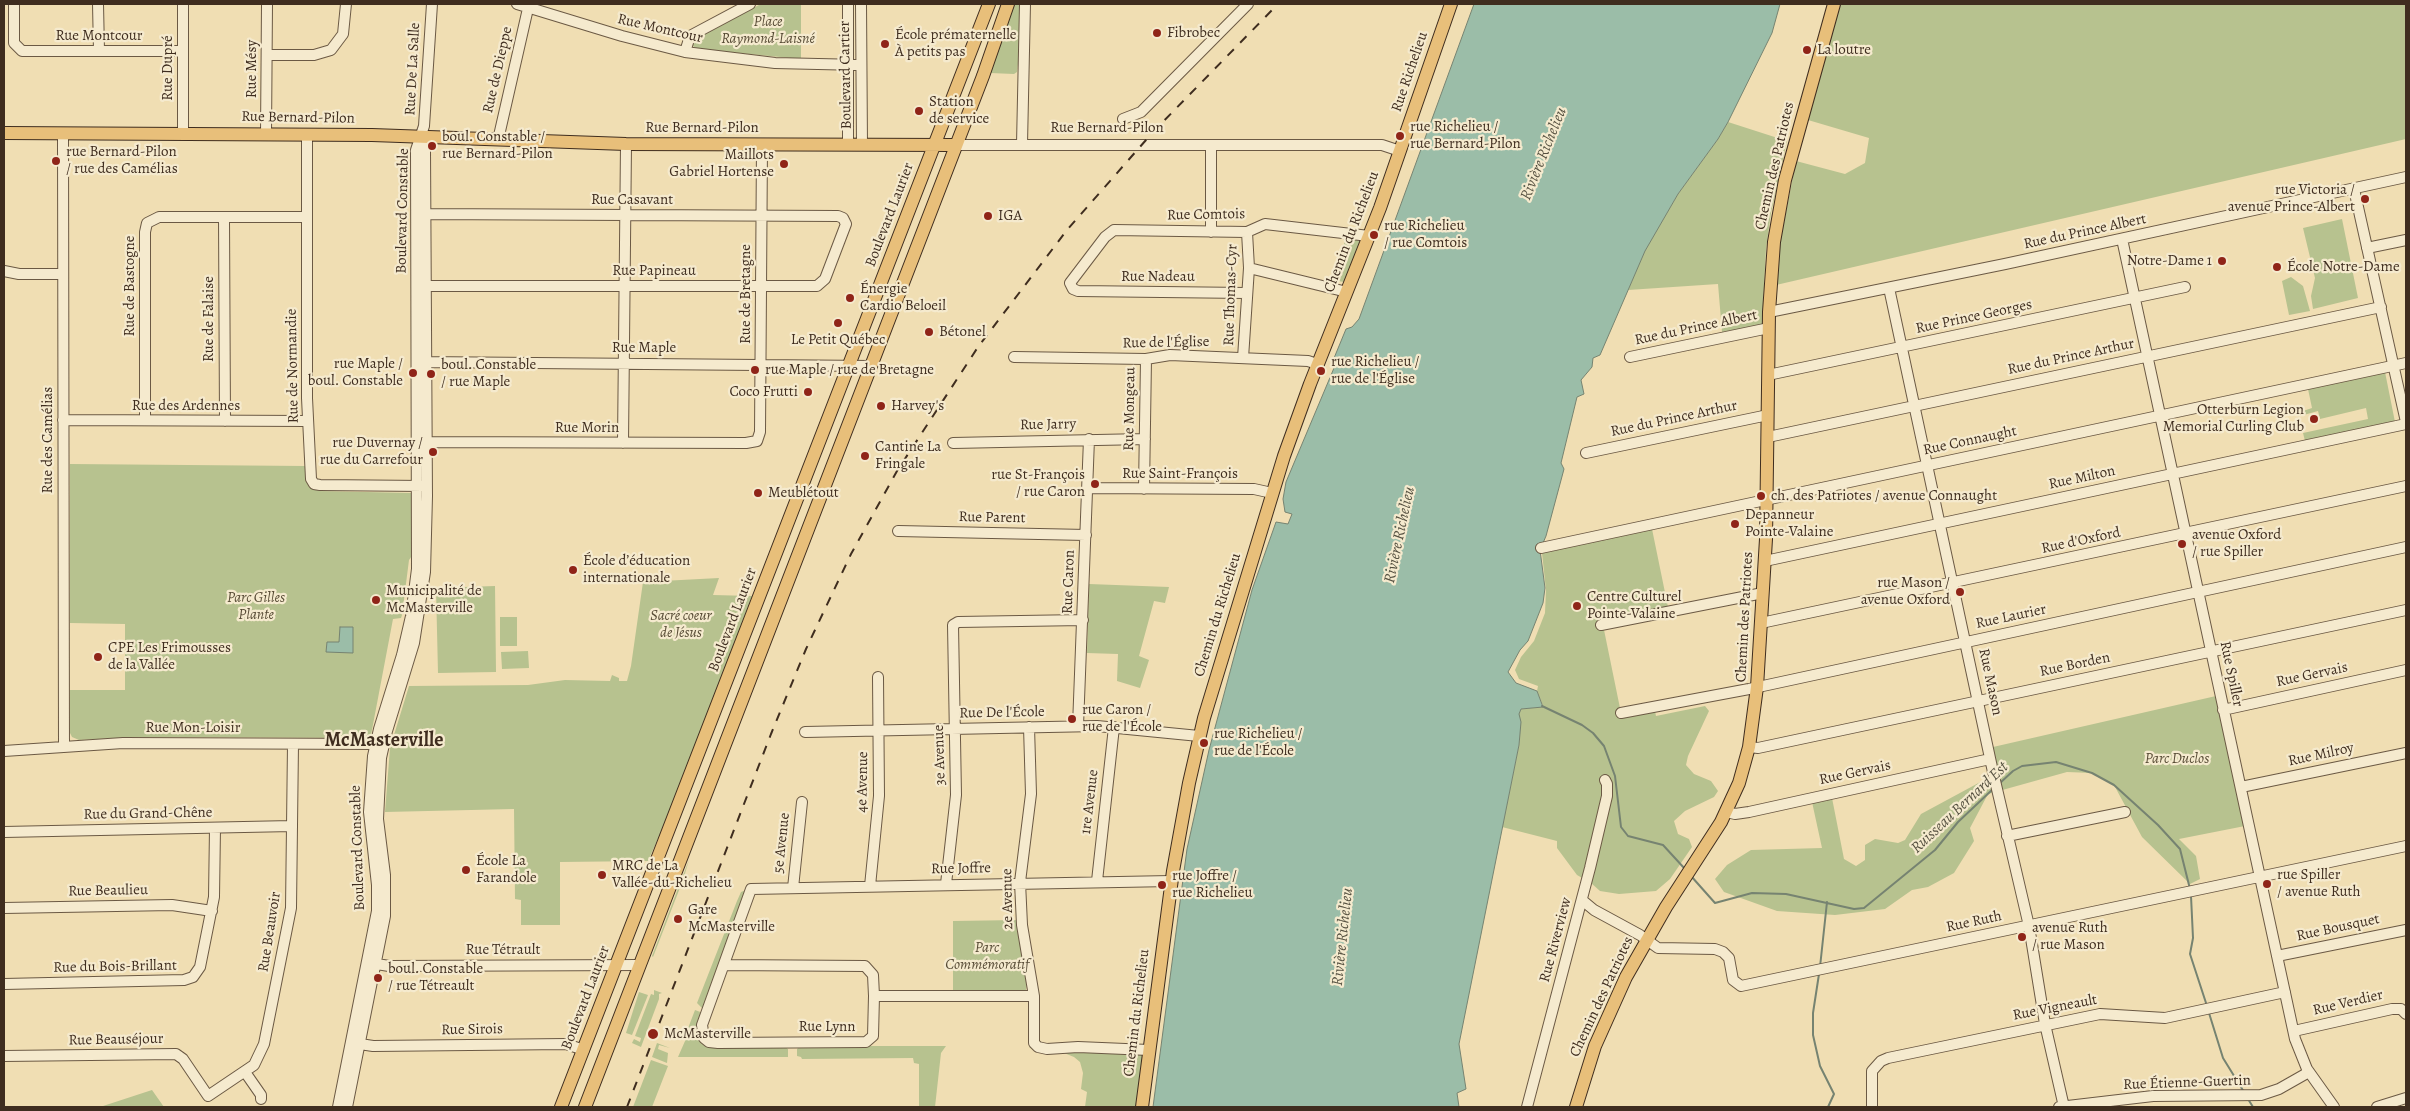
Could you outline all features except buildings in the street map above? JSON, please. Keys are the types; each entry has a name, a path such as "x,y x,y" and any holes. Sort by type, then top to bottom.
{"main road":[{"name":"Boulevard Laurier","path":"561,1107 989,4"},
{"path":"585,1107 992,52 1008,4"},
{"name":"Rue Richelieu","path":"1400,151 1451,4"},
{"name":"Chemin des Patriotes","path":"1576,1107 1601,1033 1646,940 1726,812 1738,783 1749,747 1757,687 1765,561 1769,312 1772,263 1780,203 1834,4"},
{"name":"Rue Bernard-Pilon","path":"4,133 422,136 626,144 955,145"},
{"name":"Chemin du Richelieu","path":"1142,1107 1171,881 1184,805 1200,736 1272,493 1318,364 1369,236 1400,151"}],"street":[{"name":"Rue Montcour","path":"14,4 16,46 24,51 183,51"},
{"path":"98,4 98,51"},
{"name":"Rue Dupré","path":"183,4 183,133"},
{"name":"Rue Mésy","path":"266,134 267,4"},
{"path":"267,55 314,55 331,50 343,34 346,4"},
{"name":"Rue De La Salle","path":"422,136 432,4"},
{"name":"Rue Montcour","path":"517,4 529,5 622,36 685,52 775,63 861,66"},
{"path":"685,52 690,36 750,4"},
{"name":"Boulevard Cartier","path":"848,4 848,145"},
{"name":"Boulevard Cartier","path":"861,4 862,145"},
{"path":"1022,144 1025,4"},
{"path":"1123,119 1140,112 1248,4"},
{"name":"Rue de Dieppe","path":"498,140 529,5"},
{"name":"Rue des Camélias","path":"63,133 64,747"},
{"name":"Rue de Normandie","path":"307,134 306,218 310,474 314,484 423,486"},
{"name":"Boulevard Constable","path":"338,1107 386,905 378,819 379,744 399,679 422,559 421,214 425,151 422,136"},
{"path":"624,443 626,144"},
{"name":"Rue de Bretagne","path":"757,441 760,432 762,145"},
{"name":"Rue Bernard-Pilon","path":"955,145 1382,145 1400,151"},
{"path":"1211,145 1212,232"},
{"name":"Rue du Prince Albert","path":"1769,312 2122,239 2406,177"},
{"path":"2354,189 2406,423"},
{"name":"Rue Casavant","path":"421,214 838,216 845,220"},
{"name":"Rue de Bastogne","path":"145,420 146,225 150,220 159,217 306,218"},
{"name":"Rue de Falaise","path":"224,217 224,421"},
{"name":"Rue Papineau","path":"421,286 814,286 823,283 845,230 845,220"},
{"name":"Rue Comtois","path":"1071,287 1072,278 1112,231 1247,232 1261,225 1270,224 1369,236"},
{"name":"Rue Thomas-Cyr","path":"1243,358 1249,268 1247,232"},
{"name":"Rue Spiller","path":"2122,239 2284,992 2299,1051 2309,1072 2334,1107"},
{"path":"2367,248 2406,240"},
{"path":"1249,268 1347,292"},
{"path":"4,271 19,274 63,274"},
{"name":"Rue Nadeau","path":"1071,287 1074,290 1083,292 1246,293"},
{"name":"Rue Prince Georges","path":"1768,375 2185,287"},
{"name":"Rue Mason","path":"1889,288 1954,583 1998,795 2029,926 2045,1024 2062,1107"},
{"name":"Rue du Prince Arthur","path":"1768,437 2381,307"},
{"name":"Rue du Prince Albert","path":"1630,357 1769,328"},
{"name":"Rue de l'Église","path":"1014,357 1146,359 1170,355 1308,360 1318,364"},
{"name":"Rue Mongeau","path":"1144,489 1146,359"},
{"name":"Rue Maple","path":"422,362 871,366"},
{"name":"Rue Connaught","path":"1541,548 2406,363"},
{"name":"Rue du Prince Arthur","path":"1586,453 1768,415"},
{"name":"Rue des Ardennes","path":"63,420 308,421"},
{"name":"Rue Milton","path":"1765,561 2406,423"},
{"name":"Rue Caron","path":"1078,726 1089,439"},
{"name":"Rue Jarry","path":"953,443 1144,439"},
{"name":"Rue Morin","path":"422,442 749,443 757,441"},
{"name":"Rue d'Oxford","path":"1761,623 2406,486"},
{"name":"Rue Saint-François","path":"1087,488 1254,489 1272,493"},
{"name":"Rue Parent","path":"898,531 1086,535"},
{"name":"Rue Laurier","path":"1621,713 1757,687 2199,594 2406,547"},
{"path":"1601,625 1763,594"},
{"name":"Rue Borden","path":"1749,747 1758,748 2406,610"},
{"name":"3e Avenue","path":"946,884 956,795 954,624 1082,620"},
{"name":"Rue Gervais","path":"2223,710 2406,670"},
{"name":"4e Avenue","path":"870,886 879,801 878,677"},
{"name":"Rue De l'École","path":"805,732 1078,726 1114,727 1200,736"},
{"name":"2e Avenue","path":"1029,727 1031,794 1020,882 1022,925 1034,996 1034,1042 1038,1047 1149,1050"},
{"name":"1re Avenue","path":"1096,881 1114,727"},
{"name":"Rue Mon-Loisir","path":"4,751 123,743 379,744"},
{"name":"Rue Beauvoir","path":"208,1096 245,1072 256,1062 263,1048 292,901 293,744"},
{"name":"Rue Milroy","path":"2241,787 2406,752"},
{"name":"Rue Gervais","path":"1726,812 1735,814 1749,812 1991,763"},
{"name":"Rue Riverview","path":"1526,1107 1582,900 1607,796 1605,780"},
{"name":"5e Avenue","path":"793,888 802,802"},
{"path":"2008,836 2126,812"},
{"name":"Rue du Grand-Chêne","path":"4,832 292,826"},
{"name":"Rue du Bois-Brillant","path":"4,984 189,979 199,969 212,911 215,886 215,828"},
{"name":"Rue Ruth","path":"1582,900 1594,910 1658,948 1714,949 1723,952 1729,958 1733,980 1742,986 2406,846"},
{"name":"Rue Joffre","path":"751,889 1020,882 1171,881"},
{"name":"Rue Lynn","path":"724,964 860,965 872,973 874,996 872,1036 866,1042 711,1042 702,1036 701,1027 751,889"},
{"name":"Rue Beaulieu","path":"4,908 172,905 212,911"},
{"name":"Rue Bousquet","path":"2277,956 2406,930"},
{"name":"Boulevard Constable","path":"347,1107 360,1044 372,963"},
{"name":"Rue Tétrault","path":"372,963 389,966 640,965"},
{"name":"Rue Vigneault","path":"1872,1107 1871,1076 1881,1061 2045,1024 2100,1014 2165,1018 2284,992"},
{"path":"874,996 1034,996"},
{"name":"Rue Verdier","path":"2294,1031 2392,1008 2401,1009 2406,1014"},
{"name":"Rue Sirois","path":"360,1044 373,1046 566,1044 584,1050"},
{"name":"Rue Beauséjour","path":"4,1056 176,1054 184,1059 208,1096"},
{"path":"245,1072 262,1095 261,1099"},
{"name":"Rue Étienne-Guertin","path":"2062,1107 2142,1096 2260,1095 2279,1089 2309,1072"},
{"path":"2142,1096 2144,1107"},
{"path":"2377,1107 2406,1098"}],"green space":[{"name":"Place Raymond-Laisné","path":"761,4 801,4 801,59 697,49 693,46 696,37"},
{"path":"1014,4 1021,4 1021,39 1017,72 1014,74 990,73"},
{"path":"1840,4 2406,4 2406,139 1776,285 1781,238 1796,161 1845,174 1865,163 1869,138 1808,120"},
{"path":"1728,122 1787,141 1771,213 1766,249 1762,325 1722,332 1718,284 1628,290 1644,251 1678,194"},
{"path":"2342,219 2358,298 2313,309 2311,296 2315,278 2303,228"},
{"path":"1347,235 1361,238 1344,282 1332,280"},
{"path":"2291,277 2303,286 2310,311 2289,315 2282,281"},
{"path":"2385,372 2395,422 2305,441 2303,433 2368,419 2366,408 2320,419 2318,411 2300,416 2300,412 2312,408 2308,389"},
{"name":"Parc Gilles Plante","path":"70,464 305,466 307,483 319,491 412,493 412,556 409,560 402,615 401,618 393,619 371,735 364,738 138,737 79,740 72,737 70,733 70,690 125,690 125,624 70,623"},
{"path":"1652,529 1669,612 1603,625 1621,713 1654,706 1656,716 1705,706 1709,711 1688,756 1686,765 1694,774 1711,781 1718,791 1714,797 1685,811 1674,821 1678,834 1689,839 1692,847 1670,879 1656,891 1619,894 1600,891 1577,875 1557,848 1557,841 1502,827 1519,745 1520,722 1518,714 1521,709 1543,706 1537,691 1538,686 1519,679 1515,670 1521,657 1534,641 1545,613 1546,590 1542,553"},
{"name":"Sacré coeur de Jésus","path":"719,578 713,595 752,596 671,809 648,861 560,862 560,925 521,925 521,900 515,899 514,809 385,812 390,748 409,686 528,685 565,680 610,681 612,675 619,678 619,681 627,681 631,666 643,582"},
{"path":"1089,584 1169,587 1165,603 1154,601 1139,656 1149,660 1140,688 1117,681 1118,654 1087,653"},
{"path":"495,586 496,672 438,673 436,588"},
{"path":"500,617 517,617 517,646 500,646"},
{"path":"528,651 529,668 502,669 501,652"},
{"name":"Parc Duclos","path":"2216,696 2245,826 2179,839 2196,856 2200,879 2190,884 2142,837 2114,785 2092,773 2067,772 1988,794 1970,828 1974,841 1954,873 1928,887 1912,890 1885,909 1835,915 1777,911 1724,892 1715,879 1727,865 1751,850 1822,848 1812,802 1832,798 1844,859 1856,866 1865,860 1865,845 1875,839 1898,843 1905,840 1921,814 1997,773 1993,747"},
{"path":"689,860 683,880 653,957 652,956"},
{"path":"746,890 705,1008 702,1008 697,1003 737,901 741,892"},
{"name":"Parc Commémoratif","path":"1018,920 1027,985 1026,990 953,991 953,921"},
{"path":"654,990 662,993 659,994 659,999 641,1047 632,1043 634,1039 640,1042 641,1038 635,1036 651,994 654,995"},
{"path":"639,992 648,995 632,1035 626,1033"},
{"path":"695,1010 703,1013 698,1028 700,1038 784,1046 788,1049 788,1057 678,1057 689,1032 687,1031"},
{"path":"657,1043 670,1048 659,1045 658,1049 668,1053 667,1063 652,1057"},
{"path":"1032,1045 1143,1054 1136,1107 1085,1107 1087,1092 1081,1089 1083,1073 1080,1062 1064,1053 1049,1054 1036,1052 1029,1047"},
{"path":"800,1046 946,1046 941,1053 935,1107 919,1107 919,1064 914,1063 913,1058 802,1059 797,1056 797,1049"},
{"path":"651,1060 668,1066 652,1107 633,1107"},
{"path":"152,1090 164,1107 100,1107"}],"water":[{"name":"Rivière Richelieu","path":"1474,4 1780,4 1772,33 1728,122 1678,194 1645,251 1600,355 1593,358 1592,367 1581,380 1584,394 1577,397 1561,463 1564,469 1546,536 1540,550 1545,588 1543,603 1528,641 1520,650 1508,672 1516,683 1537,691 1543,707 1521,709 1519,714 1521,722 1519,745 1459,1044 1466,1089 1457,1093 1459,1107 1153,1107 1187,849 1209,750 1252,590 1276,522 1288,524 1292,514 1285,512 1283,499 1286,482 1334,368 1332,363 1346,329 1352,327 1359,319"},
{"path":"340,627 353,627 353,653 326,652 327,642 339,642"}],"waterway":[{"path":"1542,706 1582,725 1593,733 1604,746 1615,776 1621,827 1628,836 1663,845 1685,869"},
{"name":"Ruisseau Bernard Est","path":"2000,783 2013,771 2022,766 2056,762 2092,773 2114,785 2158,825 2180,849 2190,889"},
{"name":"Ruisseau Bernard Est","path":"1691,876 1715,903 1752,893 1786,894 1854,909 1864,908 1935,850 1958,822 1993,789"},
{"name":"Ruisseau Bernard Est","path":"2191,896 2193,938 2190,954 2207,1006"},
{"path":"1820,967 1827,902"},
{"path":"1819,974 1813,1013 1813,1035 1820,1066 1834,1094 1828,1107"},
{"name":"Ruisseau Bernard Est","path":"2209,1013 2223,1058 2244,1092"},
{"name":"Ruisseau Bernard Est","path":"2248,1099 2253,1107"}],"railway":[{"path":"627,1107 771,734 806,649 851,554 897,471 978,347 1067,230 1153,132 1278,4"}],"place":[{"name":"Fibrobec","path":"1157,33"},
{"name":"École prématernelle À petits pas","path":"885,44"},
{"name":"La loutre","path":"1807,50"},
{"name":"Station de service","path":"919,111"},
{"name":"rue Richelieu / rue Bernard-Pilon","path":"1400,136"},
{"name":"boul. Constable / rue Bernard-Pilon","path":"432,146"},
{"name":"rue Bernard-Pilon / rue des Camélias","path":"56,161"},
{"name":"Maillots Gabriel Hortense","path":"784,164"},
{"name":"rue Victoria / avenue Prince-Albert","path":"2365,199"},
{"name":"IGA","path":"988,216"},
{"name":"rue Richelieu / rue Comtois","path":"1374,235"},
{"name":"Notre-Dame 1","path":"2222,261"},
{"name":"École Notre-Dame","path":"2277,267"},
{"name":"Énergie Cardio Beloeil","path":"850,298"},
{"name":"Le Petit Québec","path":"838,323"},
{"name":"Bétonel","path":"929,332"},
{"name":"rue Maple / rue de Bretagne","path":"755,370"},
{"name":"rue Richelieu / rue de l'Église","path":"1321,371"},
{"name":"rue Maple / boul. Constable","path":"413,373"},
{"name":"boul. Constable / rue Maple","path":"431,374"},
{"name":"Coco Frutti","path":"808,392"},
{"name":"Harvey's","path":"881,406"},
{"name":"Otterburn Legion Memorial Curling Club","path":"2314,419"},
{"name":"rue Duvernay / rue du Carrefour","path":"433,452"},
{"name":"Cantine La Fringale","path":"865,456"},
{"name":"rue St-François / rue Caron","path":"1095,484"},
{"name":"Meublétout","path":"758,493"},
{"name":"ch. des Patriotes / avenue Connaught","path":"1761,496"},
{"name":"Depanneur Pointe-Valaine","path":"1735,524"},
{"name":"avenue Oxford / rue Spiller","path":"2182,544"},
{"name":"École d’éducation internationale","path":"573,570"},
{"name":"rue Mason / avenue Oxford","path":"1960,592"},
{"name":"Municipalité de McMasterville","path":"376,600"},
{"name":"Centre Culturel Pointe-Valaine","path":"1577,606"},
{"name":"CPE Les Frimousses de la Vallée","path":"98,657"},
{"name":"rue Caron / rue de l'École","path":"1072,719"},
{"name":"rue Richelieu / rue de l'École","path":"1204,743"},
{"name":"École La Farandole","path":"466,870"},
{"name":"MRC de La Vallée-du-Richelieu","path":"602,875"},
{"name":"rue Spiller / avenue Ruth","path":"2267,884"},
{"name":"rue Joffre / rue Richelieu","path":"1162,885"},
{"name":"Gare McMasterville","path":"678,919"},
{"name":"avenue Ruth / rue Mason","path":"2022,937"},
{"name":"boul. Constable / rue Tétreault","path":"378,978"},
{"name":"McMasterville","path":"653,1034"}],"district":[{"name":"McMasterville","path":"384,741"}]}
